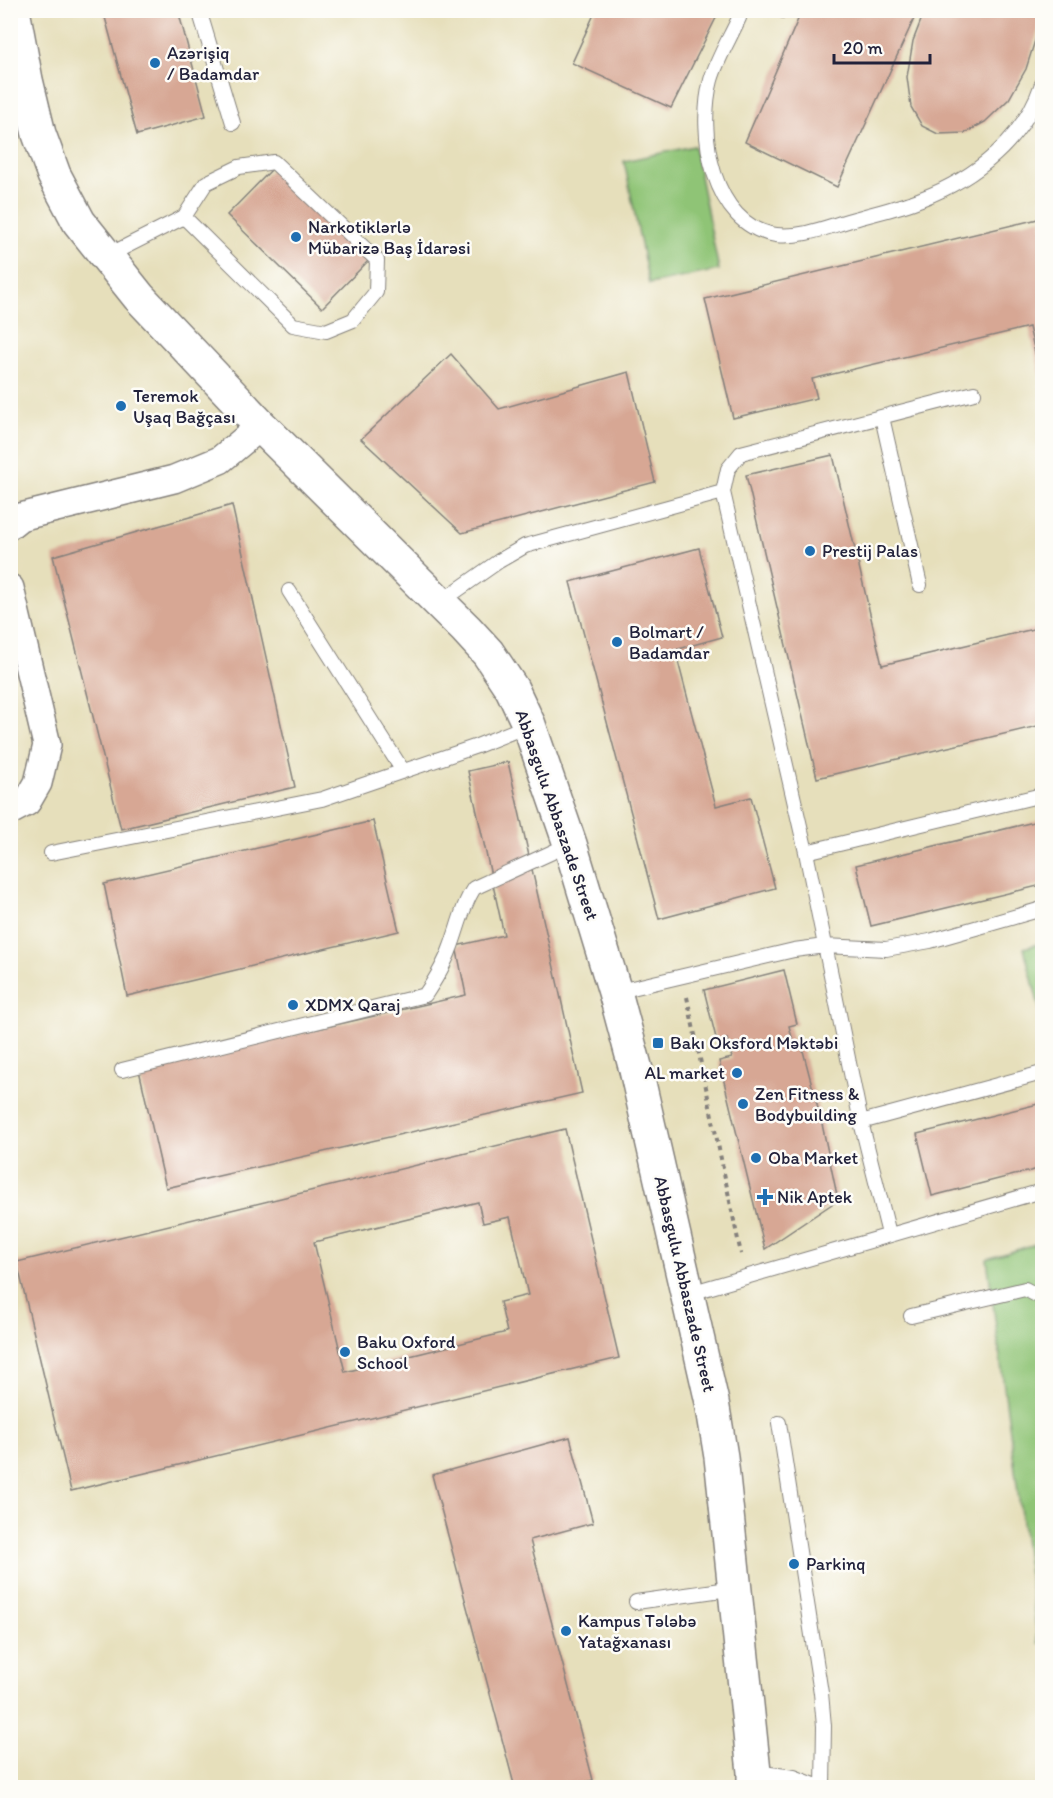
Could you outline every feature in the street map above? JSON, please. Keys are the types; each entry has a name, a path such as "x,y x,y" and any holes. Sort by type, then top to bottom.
{"street":[{"name":"Abbasgulu Abbaszade Street","path":"13,10 39,134 54,176 79,222 139,297 261,426 488,653 512,689 529,724 570,844 615,992 638,1080 712,1402 722,1457 754,1780"},
{"path":"10,525 20,517 195,472 220,460 261,426"},
{"path":"10,588 47,745 38,783 27,802 10,811"}],"lane":[{"path":"199,10 233,123"},
{"path":"739,18 711,79 705,112 711,165 724,200 745,224 775,235 800,235 921,199 977,171 1019,131 1042,84"},
{"path":"105,257 184,217 206,183 238,166 274,162 377,260 376,292 353,320 326,331 293,326 184,217"},
{"path":"889,1234 861,1122 806,852 723,492 728,469 741,453 974,393"},
{"path":"882,417 920,585"},
{"path":"439,603 499,561 525,546 723,492"},
{"path":"289,591 403,771"},
{"path":"51,853 322,799 477,746 529,724"},
{"path":"806,852 1042,795"},
{"path":"122,1070 425,995 443,965 467,898 474,888 570,844"},
{"path":"615,992 794,950 825,946 886,949 930,941 1042,909"},
{"path":"861,1122 1042,1073"},
{"path":"687,1294 1042,1191"},
{"path":"911,1316 1025,1289 1042,1298"},
{"path":"754,1780 794,1777 822,1788 824,1726 821,1693 779,1423"},
{"path":"636,1602 736,1588"}],"path":[{"path":"683,976 746,1276"}],"green space":[{"path":"694,146 719,270 649,284 624,161"},
{"path":"1042,943 1042,1018 1024,948"},
{"path":"1042,1242 1042,1644 1038,1643 987,1259"}],"building":[{"name":"Azərişiq / Badamdar","path":"103,10 178,10 206,116 137,135"},
{"path":"596,10 720,10 671,108 572,63"},
{"path":"764,10 918,10 837,187 745,142 799,17 782,18"},
{"path":"925,10 1039,10 1039,28 1026,69 1009,99 985,122 965,133 938,134 922,126 911,107 907,77 913,41"},
{"path":"277,164 371,258 322,308 227,215"},
{"path":"1042,218 1042,382 1029,327 812,379 817,398 733,418 705,299"},
{"path":"451,354 499,409 629,372 655,482 462,533 361,439"},
{"name":"Prestij Palas","path":"833,455 882,665 1042,627 1042,725 817,778 746,475"},
{"path":"232,505 295,787 121,829 53,556"},
{"path":"699,548 722,637 675,650 716,806 751,797 775,888 659,919 570,582"},
{"path":"508,762 582,1093 166,1188 139,1070 466,995 456,946 504,935 468,771"},
{"path":"1042,820 1042,885 871,926 856,865"},
{"path":"373,821 399,931 127,996 104,884"},
{"path":"784,970 797,1024 789,1026 794,1045 801,1043 822,1124 838,1200 765,1249 719,1061 732,1058 727,1039 717,1042 704,990"},
{"path":"1042,1103 1042,1168 932,1196 917,1134"},
{"name":"Baku Oxford School","path":"565,1129 619,1358 71,1491 17,1262","holes":["478,1202 483,1223 510,1217 528,1295 500,1302 507,1332 345,1372 314,1242"]},
{"path":"570,1437 593,1523 530,1540 593,1780 564,1788 515,1788 432,1475"}],"place":[{"name":"Azərişiq / Badamdar","path":"155,63"},
{"name":"Narkotiklərlə Mübarizə Baş İdarəsi","path":"296,237"},
{"name":"Teremok Uşaq Bağçası","path":"121,406"},
{"name":"Prestij Palas","path":"810,551"},
{"name":"Bolmart / Badamdar","path":"617,642"},
{"name":"XDMX Qaraj","path":"293,1005"},
{"name":"Bakı Oksford Məktəbi","path":"658,1043"},
{"name":"AL market","path":"737,1073"},
{"name":"Zen Fitness & Bodybuilding","path":"743,1104"},
{"name":"Oba Market","path":"756,1158"},
{"name":"Nik Aptek","path":"765,1197"},
{"name":"Baku Oxford School","path":"345,1352"},
{"name":"Parkinq","path":"794,1564"},
{"name":"Kampus Tələbə Yatağxanası","path":"566,1631"}]}
